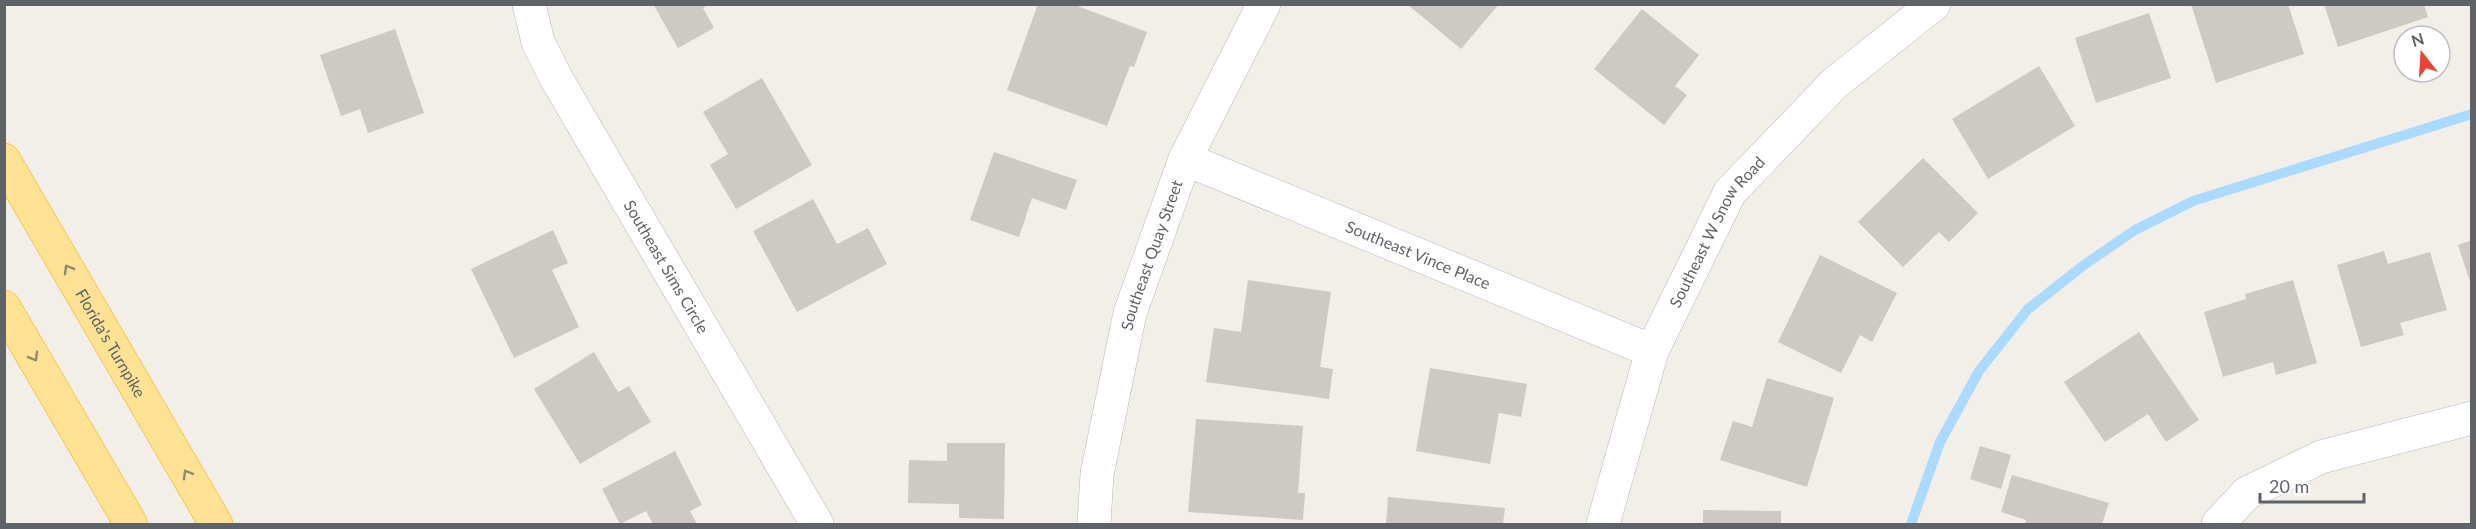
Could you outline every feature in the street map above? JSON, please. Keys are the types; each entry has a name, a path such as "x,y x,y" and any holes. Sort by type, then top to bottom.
{"highway":[{"name":"Florida's Turnpike","path":"4,160 216,525"},
{"path":"4,307 131,525"}],"street":[{"name":"Southeast Sims Circle","path":"529,4 538,42 556,78 817,525"},
{"name":"Southeast Quay Street","path":"1094,525 1097,474 1130,313 1185,159 1264,4"},
{"name":"Southeast W Snow Road","path":"1604,525 1652,351 1730,192 1835,83 1934,4"},
{"name":"Southeast Vince Place","path":"1185,159 1652,351"},
{"path":"2218,525 2247,493 2321,457 2472,418"}],"building":[{"path":"653,4 708,4 703,8 714,28 678,48"},
{"path":"1038,4 1072,4 1147,32 1134,67 1130,66 1107,126 1007,90"},
{"path":"1407,4 1499,4 1461,49"},
{"path":"2191,4 2288,4 2304,54 2216,83"},
{"path":"2324,4 2424,4 2428,17 2407,24 2392,24 2392,29 2338,47"},
{"path":"1642,9 1699,55 1675,86 1687,95 1664,125 1594,69"},
{"path":"2149,13 2171,78 2096,103 2075,38"},
{"path":"395,29 424,113 368,133 360,109 341,116 320,55"},
{"path":"2039,66 2075,126 1988,179 1952,119"},
{"path":"762,78 812,165 736,209 710,165 728,154 703,112"},
{"path":"994,152 1077,180 1066,210 1032,198 1019,237 970,220"},
{"path":"1923,158 1978,213 1949,242 1939,232 1903,267 1858,222"},
{"path":"813,199 837,244 868,228 887,264 797,312 753,231"},
{"path":"553,230 568,263 552,270 579,327 514,358 471,269"},
{"path":"2472,240 2472,285 2471,285 2458,245"},
{"path":"2384,251 2388,264 2430,252 2447,310 2400,323 2404,335 2361,347 2337,265"},
{"path":"1820,255 1897,293 1872,342 1860,335 1841,373 1778,342"},
{"path":"1248,280 1331,292 1320,367 1333,369 1329,399 1206,382 1214,328 1241,332"},
{"path":"2293,280 2317,363 2276,375 2273,362 2223,377 2204,312 2246,299 2245,294"},
{"path":"2139,332 2199,420 2166,442 2148,414 2105,442 2064,382"},
{"path":"594,352 618,392 629,386 651,422 580,464 534,389"},
{"path":"1430,368 1527,384 1521,417 1499,413 1490,464 1416,451"},
{"path":"1767,378 1834,398 1807,487 1720,460 1733,421 1752,427"},
{"path":"1196,419 1303,426 1298,493 1305,493 1303,520 1188,512"},
{"path":"947,443 1005,443 1004,519 959,518 959,504 908,503 909,460 947,461"},
{"path":"1980,446 2011,455 2001,489 1970,479"},
{"path":"675,451 702,505 690,511 697,524 653,524 646,511 620,524 602,489"},
{"path":"2012,475 2109,503 2102,524 2025,524 2026,520 2001,512"},
{"path":"1388,497 1505,508 1503,524 1386,524"},
{"path":"1703,510 1781,511 1781,524 1703,524"}],"waterway":[{"path":"1911,524 1940,442 1979,371 2028,309 2084,265 2135,230 2193,201 2472,114"}]}
